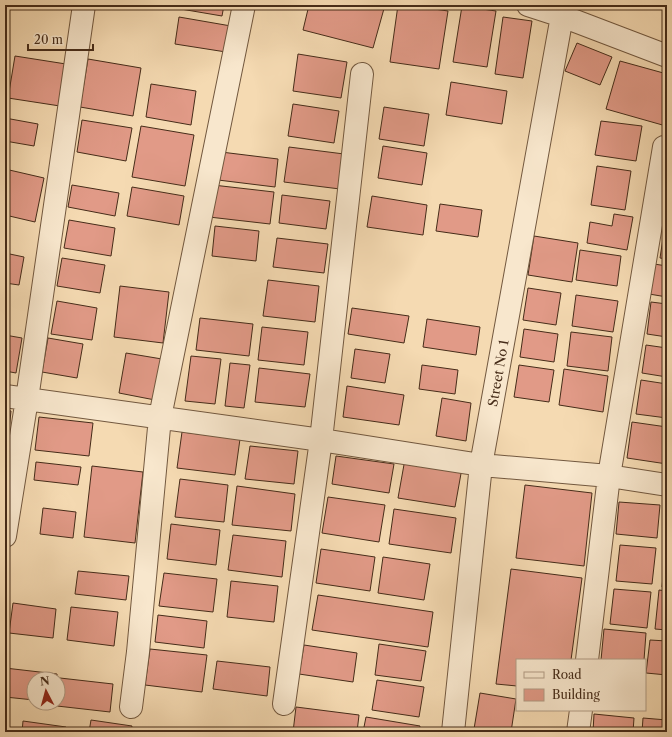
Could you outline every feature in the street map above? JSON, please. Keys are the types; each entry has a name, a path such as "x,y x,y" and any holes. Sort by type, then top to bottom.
{"street":[{"path":"5,536 27,399 84,5"},
{"path":"131,707 160,417 244,5"},
{"path":"528,5 562,16 667,56"},
{"name":"Street No 1","path":"453,732 481,465 562,16"},
{"path":"284,704 321,440 362,74"},
{"path":"587,659 609,476 664,146"},
{"path":"5,396 321,440 481,465 609,476 667,485"},
{"path":"578,732 581,711"}],"building":[{"path":"170,5 224,5 222,16 169,7"},
{"path":"309,5 385,5 373,48 303,30"},
{"path":"398,5 448,11 439,69 390,62"},
{"path":"462,6 496,11 487,67 453,62"},
{"path":"5,10 9,11 5,37"},
{"path":"179,17 231,26 226,52 175,44"},
{"path":"503,17 532,21 523,78 495,74"},
{"path":"577,43 612,57 600,85 565,71"},
{"path":"298,54 347,62 341,98 293,91"},
{"path":"15,56 66,64 60,106 8,98"},
{"path":"88,59 141,68 133,116 80,107"},
{"path":"620,61 667,74 666,126 606,109"},
{"path":"451,82 507,91 502,124 446,115"},
{"path":"151,84 196,91 191,125 146,117"},
{"path":"293,104 339,111 334,143 288,136"},
{"path":"384,107 429,114 424,146 379,139"},
{"path":"5,118 38,124 34,146 5,141"},
{"path":"82,120 132,128 126,161 77,152"},
{"path":"601,121 642,126 636,161 595,155"},
{"path":"141,126 194,135 185,186 132,177"},
{"path":"383,146 427,153 422,185 378,178"},
{"path":"289,147 344,154 340,189 284,182"},
{"path":"221,152 278,159 275,187 218,180"},
{"path":"597,166 631,171 625,210 591,205"},
{"path":"5,169 44,178 35,222 5,215"},
{"path":"72,185 119,193 115,216 68,207"},
{"path":"213,185 274,192 270,224 209,217"},
{"path":"132,187 184,196 179,225 127,216"},
{"path":"282,195 330,201 326,229 279,223"},
{"path":"372,196 427,205 423,235 367,227"},
{"path":"440,204 482,210 478,237 436,231"},
{"path":"614,214 633,217 627,250 587,243 590,222 612,226"},
{"path":"667,219 667,259 660,258"},
{"path":"69,220 115,228 111,256 64,248"},
{"path":"215,226 259,231 256,261 212,256"},
{"path":"534,236 578,243 572,282 528,275"},
{"path":"277,238 328,244 324,273 273,267"},
{"path":"580,250 621,256 617,286 576,280"},
{"path":"5,253 24,257 19,285 5,283"},
{"path":"62,258 105,265 100,293 57,286"},
{"path":"654,264 667,266 667,297 649,294"},
{"path":"268,280 319,286 315,322 263,316"},
{"path":"120,286 169,292 163,343 114,337"},
{"path":"528,288 561,293 556,325 523,320"},
{"path":"576,295 618,301 613,332 572,326"},
{"path":"57,301 97,308 92,340 51,334"},
{"path":"651,302 667,304 667,337 647,334"},
{"path":"352,308 409,316 404,343 348,334"},
{"path":"200,318 253,324 249,356 196,350"},
{"path":"427,319 480,327 476,355 423,347"},
{"path":"262,327 308,332 304,365 258,360"},
{"path":"524,329 558,334 554,362 520,357"},
{"path":"571,332 612,337 608,371 567,366"},
{"path":"5,335 22,338 16,373 5,371"},
{"path":"48,338 83,344 77,378 42,372"},
{"path":"646,345 667,348 667,377 642,373"},
{"path":"355,349 390,354 385,383 351,378"},
{"path":"126,353 162,359 155,400 119,393"},
{"path":"191,356 221,359 215,404 185,401"},
{"path":"230,363 250,365 244,408 225,406"},
{"path":"422,365 458,370 455,394 419,389"},
{"path":"519,365 554,370 549,402 514,397"},
{"path":"259,368 310,374 305,407 255,402"},
{"path":"564,369 608,376 603,412 559,405"},
{"path":"641,380 667,384 667,418 636,414"},
{"path":"347,386 404,395 399,425 343,417"},
{"path":"442,398 471,403 466,441 436,436"},
{"path":"5,410 11,411 7,449 5,448"},
{"path":"39,417 93,423 89,456 35,450"},
{"path":"632,422 667,427 667,464 627,458"},
{"path":"182,432 240,439 235,475 177,468"},
{"path":"250,446 298,451 294,484 245,479"},
{"path":"336,456 394,464 389,493 332,484"},
{"path":"405,459 462,468 455,507 398,498"},
{"path":"36,462 81,467 78,485 34,480"},
{"path":"92,466 143,472 135,543 84,537"},
{"path":"180,479 228,485 224,522 175,517"},
{"path":"525,485 592,493 584,566 516,558"},
{"path":"237,486 295,494 291,531 232,525"},
{"path":"328,497 385,505 379,542 322,533"},
{"path":"619,502 660,505 657,538 616,534"},
{"path":"43,508 76,512 73,538 40,534"},
{"path":"394,509 456,518 451,553 389,544"},
{"path":"171,524 220,530 216,565 167,559"},
{"path":"233,535 286,541 282,577 228,570"},
{"path":"620,545 656,548 652,584 616,581"},
{"path":"667,545 667,588 662,587"},
{"path":"321,549 375,557 370,591 316,583"},
{"path":"383,557 430,564 424,600 378,593"},
{"path":"511,569 582,578 571,659 516,659 516,686 496,684"},
{"path":"78,571 129,576 126,600 75,594"},
{"path":"164,573 217,579 213,612 159,606"},
{"path":"231,581 278,586 274,622 227,617"},
{"path":"614,589 651,592 647,628 610,624"},
{"path":"659,590 667,591 667,630 655,629"},
{"path":"318,595 433,612 428,647 312,630"},
{"path":"13,603 56,609 53,638 9,633"},
{"path":"71,607 118,612 114,646 67,640"},
{"path":"158,615 207,621 204,648 155,642"},
{"path":"604,629 646,633 644,659 601,659"},
{"path":"650,640 667,641 667,675 646,673"},
{"path":"379,644 426,651 421,681 375,675"},
{"path":"304,645 357,653 353,682 299,674"},
{"path":"150,649 207,655 202,692 145,685"},
{"path":"217,661 270,667 267,696 213,689"},
{"path":"5,668 31,671 26,671 26,699 5,697"},
{"path":"66,679 113,684 110,712 66,707"},
{"path":"377,680 424,687 419,717 372,710"},
{"path":"480,693 516,699 511,732 495,732 474,729"},
{"path":"296,707 359,715 357,732 293,732"},
{"path":"594,714 634,718 633,732 593,732"},
{"path":"366,717 420,726 419,732 363,732"},
{"path":"643,718 667,720 667,732 642,732"},
{"path":"91,720 132,726 131,732 89,732"},
{"path":"23,721 66,727 65,732 22,732"}]}
